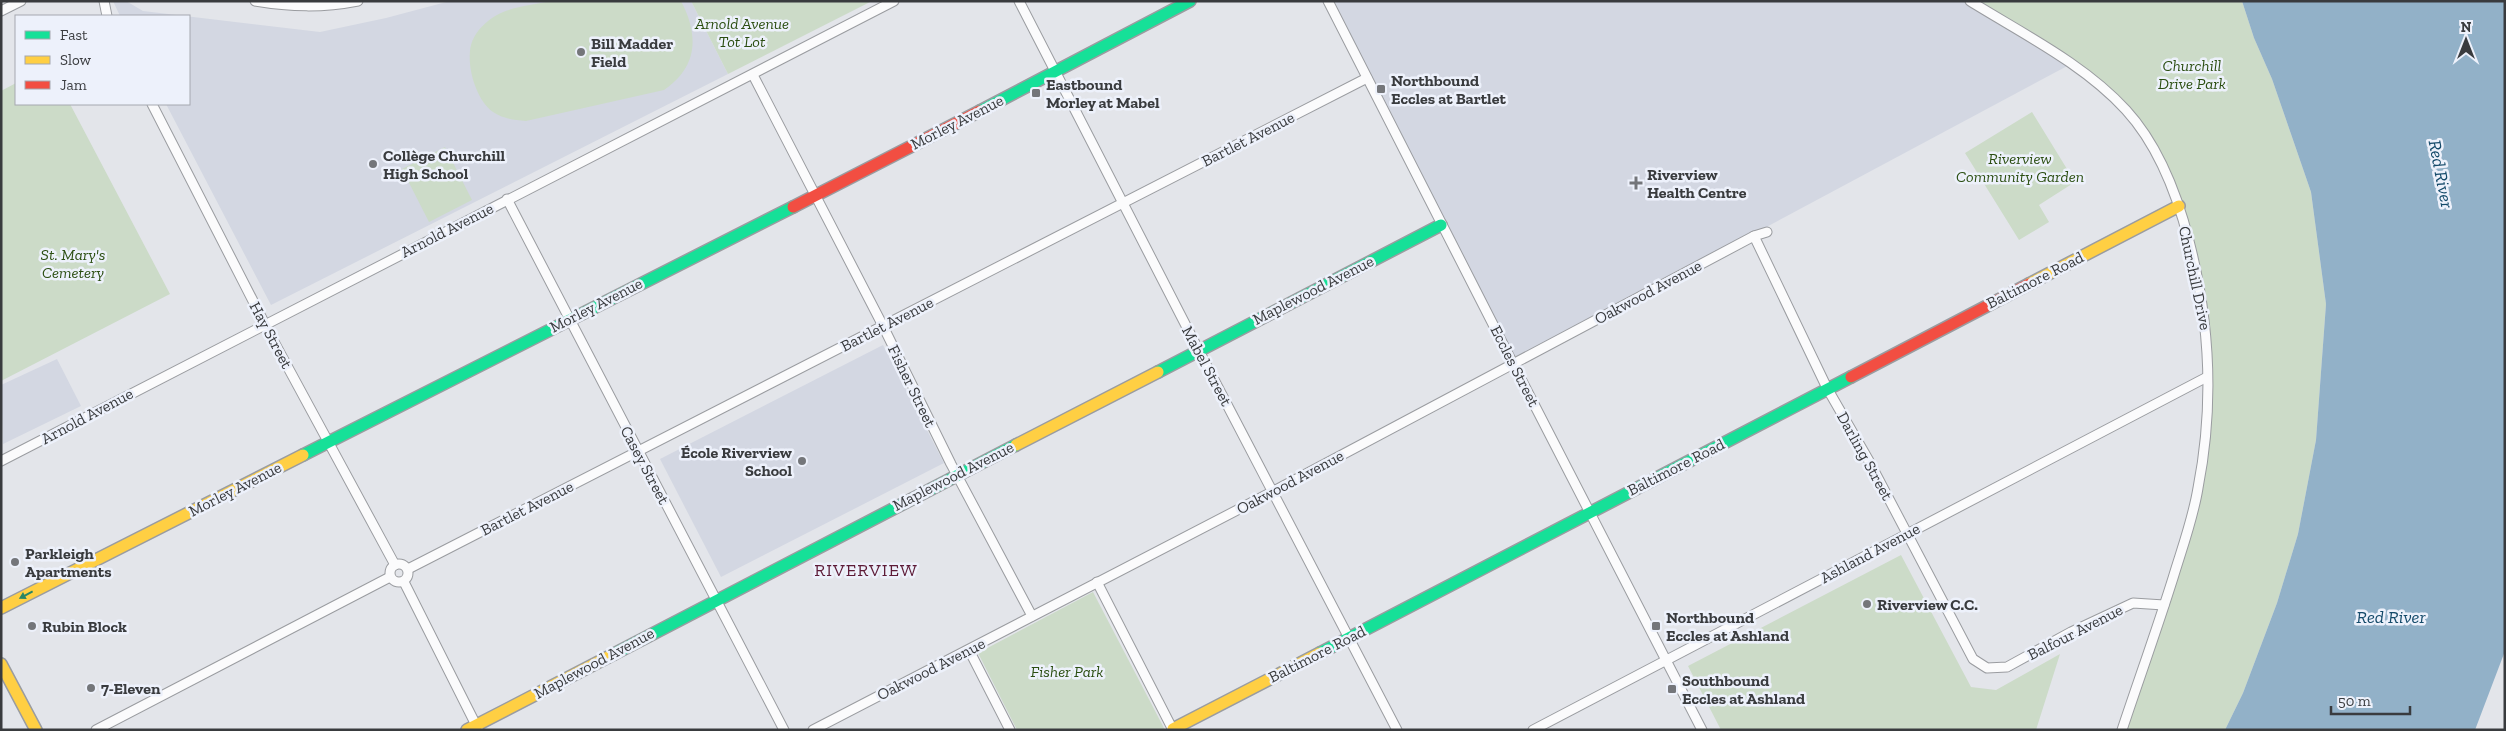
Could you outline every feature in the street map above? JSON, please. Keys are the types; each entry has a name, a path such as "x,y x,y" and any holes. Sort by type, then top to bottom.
{"street":[{"path":"1,12 21,1"},
{"path":"104,1 107,15"},
{"path":"255,1 308,7 330,7 358,1"},
{"name":"Arnold Avenue","path":"1,461 894,1"},
{"name":"Mabel Street","path":"1019,1 1397,730"},
{"name":"Morley Avenue","path":"1,608 569,319 816,196 1190,1"},
{"name":"Eccles Street","path":"1328,1 1441,225 1514,362 1702,730"},
{"name":"Churchill Drive","path":"1970,1 2071,64 2108,92 2139,124 2165,170 2179,206 2202,299 2208,341 2205,435 2198,491 2164,605 2122,730"},
{"name":"Fisher Street","path":"753,75 883,326 956,475 1032,616"},
{"name":"Bartlet Avenue","path":"408,569 1367,78"},
{"name":"Hay Street","path":"153,105 265,324 395,565"},
{"name":"Casey Street","path":"507,199 714,600 784,730"},
{"name":"Baltimore Road","path":"1173,729 2179,206"},
{"name":"Maplewood Avenue","path":"474,728 714,600 1441,225"},
{"name":"Oakwood Avenue","path":"813,730 1272,492 1754,236 1767,232"},
{"name":"Darling Street","path":"1754,236 1827,388 1869,461 1973,659 1987,668"},
{"name":"Ashland Avenue","path":"1533,730 2207,377"},
{"path":"395,565 404,566 408,569 408,576 404,582 396,583 390,577 390,571 395,565"},
{"path":"96,730 390,577"},
{"path":"404,582 474,728"},
{"path":"1097,582 1173,729"},
{"name":"Balfour Avenue","path":"1987,668 2007,667 2071,632 2133,603 2164,605"},
{"path":"969,650 1010,730"},
{"path":"1,664 36,730"}],"shaded area":[{"path":"113,1 126,1 143,11 177,15 120,15"},
{"name":"Collège Churchill High School","path":"450,1 691,1 728,74 271,305 167,105 190,105 190,16 320,32 386,18"},
{"name":"Riverview Health Centre","path":"1328,1 1970,1 2071,64 1514,362"},
{"name":"École Riverview School","path":"883,345 944,463 721,577 660,459"},
{"path":"57,359 81,406 3,444 1,385"}],"green space":[{"name":"Bill Madder Field","path":"551,1 681,1 691,26 692,50 689,61 684,71 664,90 526,121 513,120 501,116 487,107 477,91 470,63 472,41 476,33 498,14 520,7"},
{"name":"Arnold Avenue Tot Lot","path":"691,1 872,1 728,74"},
{"name":"Churchill Drive Park","path":"1970,1 2242,1 2254,38 2272,79 2311,192 2326,304 2316,440 2298,534 2277,603 2243,693 2225,730 2122,730 2198,491 2207,341 2187,233 2153,148 2108,92"},
{"name":"St. Mary's Cemetery","path":"15,84 15,105 71,105 170,294 1,381 1,91"},
{"name":"Riverview Community Garden","path":"2032,112 2075,182 2039,205 2049,222 2019,240 1965,153"},
{"path":"445,147 472,200 429,222 402,169"},
{"name":"Riverview C.C.","path":"1901,555 1971,687 1996,690 2060,654 2036,730 1721,730 1688,666"},
{"name":"Fisher Park","path":"1093,592 1165,730 1017,730 978,653"}],"water":[{"name":"Red River","path":"2242,1 2505,1 2505,651 2475,730 2225,730 2243,693 2277,603 2298,534 2316,440 2326,304 2311,192 2272,79 2254,38"}],"traffic: fast":[{"path":"980,111 1190,1"},
{"path":"303,455 793,207"},
{"path":"1158,372 1441,225"},
{"path":"1320,653 1851,377"},
{"path":"614,654 1016,445"}],"traffic: slow":[{"path":"2029,284 2179,206"},
{"path":"1016,445 1158,372"},
{"path":"1,608 303,455"},
{"path":"1173,729 1320,653"},
{"path":"467,730 614,654"},
{"path":"1,664 36,730"}],"traffic: jam":[{"path":"793,207 980,111"},
{"path":"1851,377 2029,284"}],"place":[{"name":"Bill Madder Field","path":"581,52"},
{"name":"Northbound Eccles at Bartlet","path":"1381,89"},
{"name":"Eastbound Morley at Mabel","path":"1036,93"},
{"name":"Collège Churchill High School","path":"373,164"},
{"name":"Riverview Health Centre","path":"1636,183"},
{"name":"École Riverview School","path":"802,461"},
{"name":"Parkleigh Apartments","path":"15,562"},
{"name":"Riverview C.C.","path":"1867,604"},
{"name":"Rubin Block","path":"32,626"},
{"name":"Northbound Eccles at Ashland","path":"1656,626"},
{"name":"7-Eleven","path":"91,688"},
{"name":"Southbound Eccles at Ashland","path":"1672,689"}],"district":[{"name":"RIVERVIEW","path":"866,570"}]}
